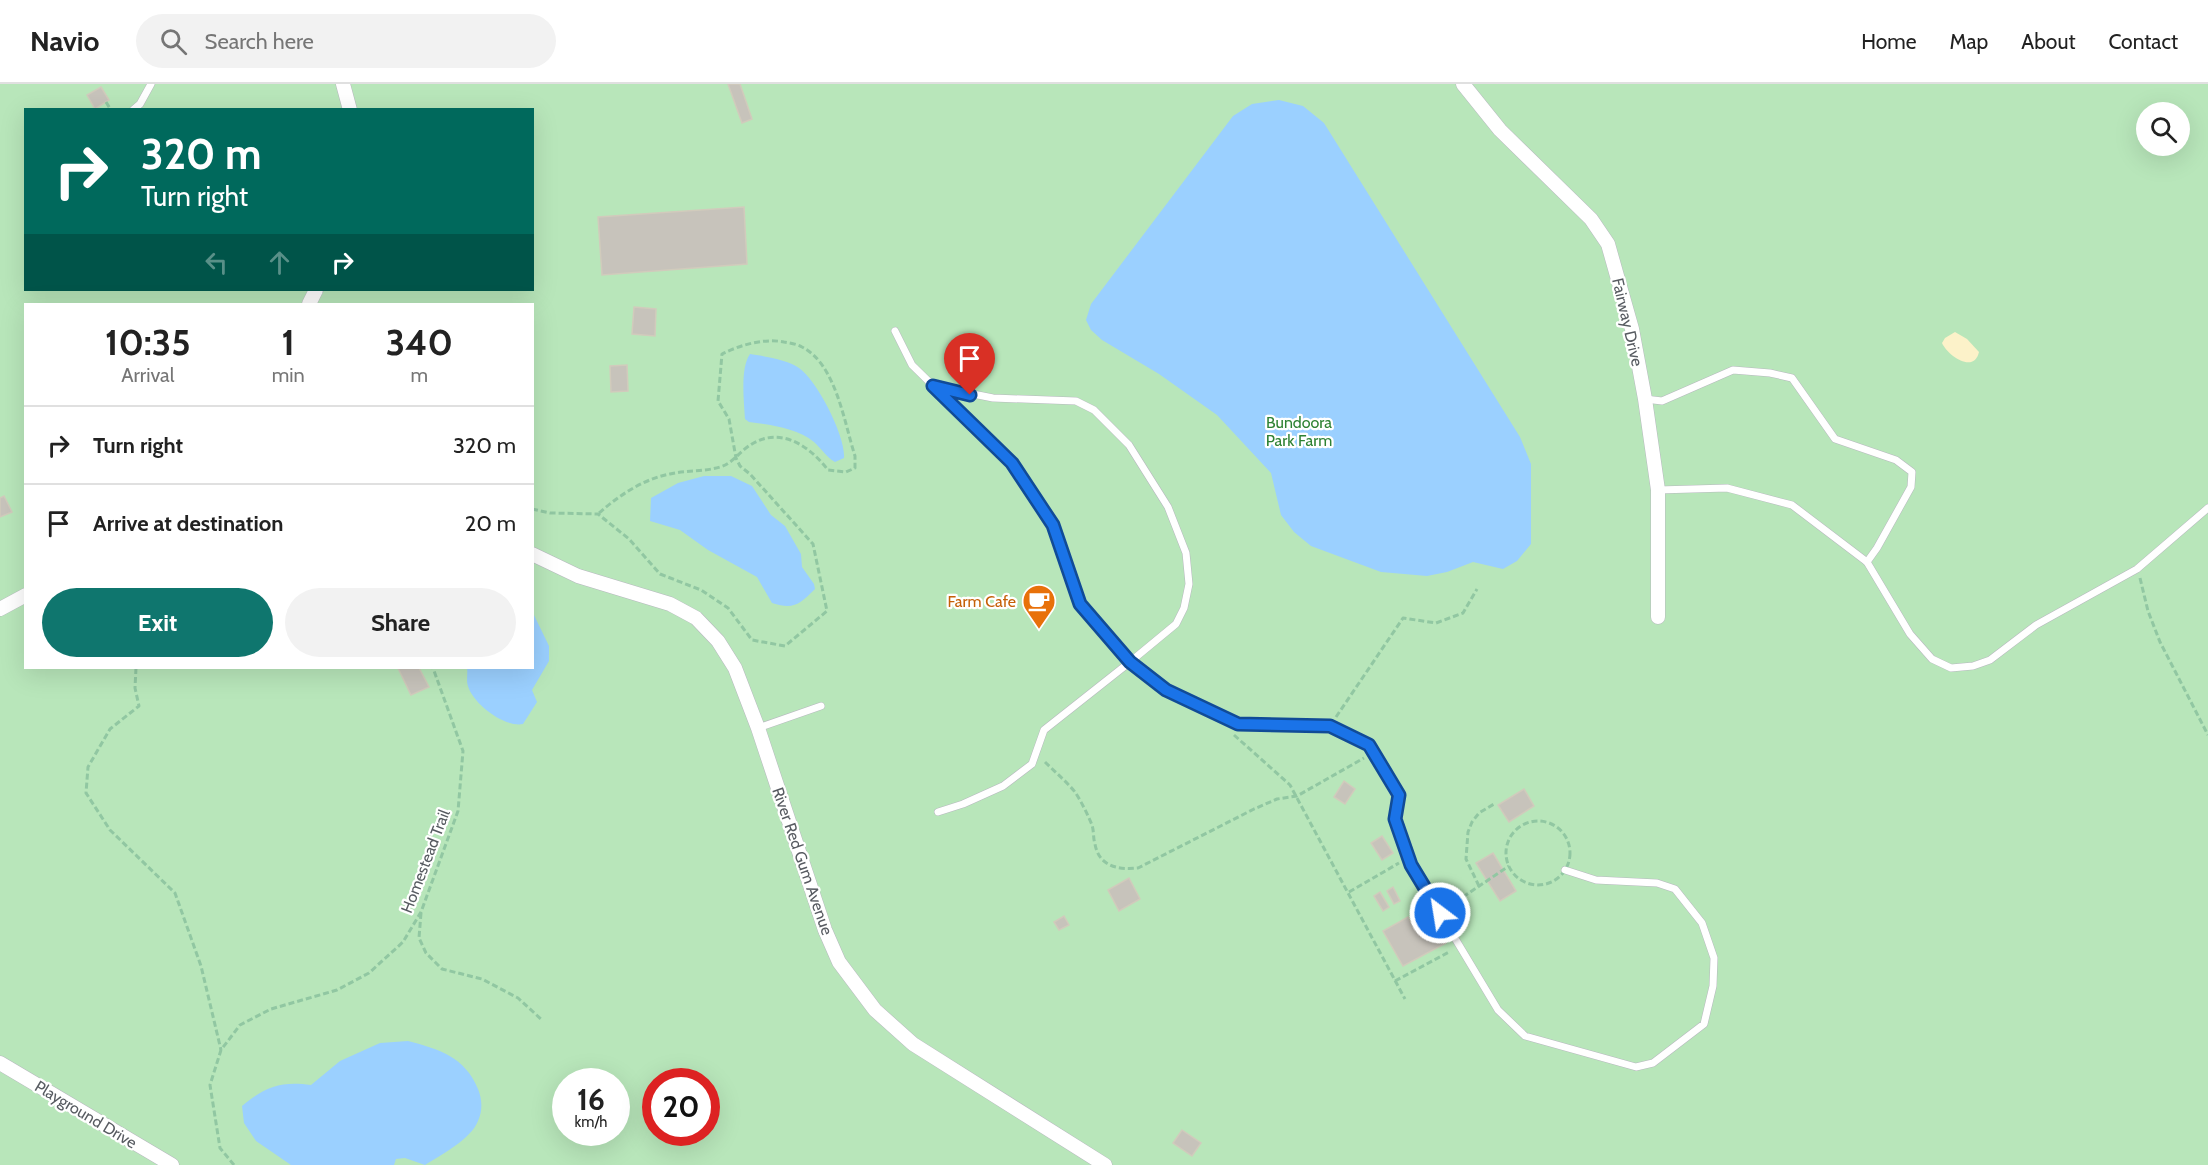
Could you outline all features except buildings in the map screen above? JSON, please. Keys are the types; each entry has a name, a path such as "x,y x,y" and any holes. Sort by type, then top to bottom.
{"street":[{"path":"343,84 349,108"},
{"name":"Fairway Drive","path":"1463,84 1500,130 1591,219 1608,244 1632,329 1658,490 1658,617"},
{"name":"River Red Gum Avenue","path":"534,555 578,576 670,604 696,618 718,641 735,668 758,728 825,930 839,962 875,1010 913,1044 1105,1165"},
{"path":"0,609 24,596"},
{"name":"Playground Drive","path":"0,1063 172,1165"}],"lane":[{"path":"135,108 151,84"},
{"path":"895,331 912,365 1012,463 1053,525 1080,604 1130,662 1166,690 1238,724 1330,726 1369,745 1399,795 1395,819 1408,857 1498,1010 1525,1036 1636,1067 1653,1063 1704,1024 1713,986 1713,958 1702,923 1675,890 1657,883 1596,880 1565,870"},
{"path":"1645,399 1662,401 1733,370 1770,373 1792,378 1835,439 1896,460 1912,472 1911,487 1867,562"},
{"path":"933,386 993,398 1076,401 1094,410 1129,445 1168,507 1186,553 1190,584 1184,608 1176,624 1149,648 1044,730 1032,764 1003,786 963,804 938,812"},
{"path":"1658,490 1727,488 1792,505 1867,562 1910,634 1932,658 1951,668 1973,666 1990,660 2036,626 2137,570 2208,508"},
{"path":"758,728 821,706"}],"path":[{"path":"106,102 110,108"},
{"path":"534,509 550,513 598,514 629,539 660,574 701,590 728,608 752,640 785,646 827,610 813,544 750,474 740,466 736,458 729,419 718,402 722,354 738,346 775,340 802,346 822,363 832,380 855,456 855,468 846,472 828,470 816,454 800,442 778,437 759,440 736,458 721,467 669,474 647,481 611,502 598,514"},
{"path":"2137,570 2148,612 2160,642 2208,735"},
{"path":"1330,726 1403,618 1436,623 1463,613 1477,589"},
{"path":"136,669 135,688 139,706 110,729 88,767 86,793 110,830 175,893 201,966 221,1050"},
{"name":"Homestead Trail","path":"234,1165 220,1148 210,1085 221,1050 240,1025 271,1009 337,990 369,973 403,942 421,912 458,811 463,751 433,669"},
{"path":"1225,717 1234,737 1290,785 1405,999"},
{"path":"1036,752 1074,792 1093,827 1095,847 1107,864 1116,868 1138,868 1254,809 1277,800 1297,796 1374,753"},
{"path":"1479,886 1466,859 1468,832 1479,813 1494,804"},
{"path":"1543,821 1555,826 1564,834 1569,846 1569,858 1565,870 1556,879 1545,884 1532,885 1511,872 1509,866 1506,860 1506,848 1511,836 1519,827 1531,822 1543,821"},
{"path":"1349,892 1408,857"},
{"path":"1440,913 1509,866"},
{"path":"421,912 419,938 426,953 442,969 482,980 518,998 542,1020"},
{"path":"1395,981 1460,946"}],"green space":[{"name":"Bundoora Park Farm","path":"0,84 2208,84 2208,1165 0,1165"}],"sand":[{"path":"1955,332 1967,339 1979,352 1972,362 1961,361 1942,343 1945,338"}],"water":[{"path":"1279,100 1303,106 1324,123 1520,437 1531,464 1531,544 1517,561 1503,569 1473,562 1447,572 1427,576 1381,572 1311,546 1294,532 1281,515 1271,473 1217,415 1159,374 1102,340 1091,330 1086,320 1091,304 1233,116 1252,104"},
{"path":"750,354 789,363 806,374 822,396 835,423 844,458 835,462 814,442 800,433 749,422 745,419 744,376"},
{"path":"704,476 731,476 752,486 771,515 785,526 801,554 802,567 815,589 791,606 772,603 757,577 708,550 680,530 650,521 651,498 678,483"},
{"path":"534,615 549,646 549,661 532,690 537,702 523,724 508,722 491,713 476,700 467,684 467,669 534,669"},
{"path":"408,1041 440,1051 458,1062 473,1078 481,1101 480,1117 469,1134 425,1165 405,1158 396,1159 394,1165 291,1165 256,1141 244,1123 242,1106 266,1090 290,1084 311,1085 340,1061 380,1043"}],"place":[{"name":"Farm Cafe","path":"1039,630"}],"route":[{"path":"970,395 933,386 1012,463 1053,525 1080,604 1130,662 1166,690 1238,724 1330,726 1369,745 1399,795 1395,819 1411,865 1440,913"}]}
